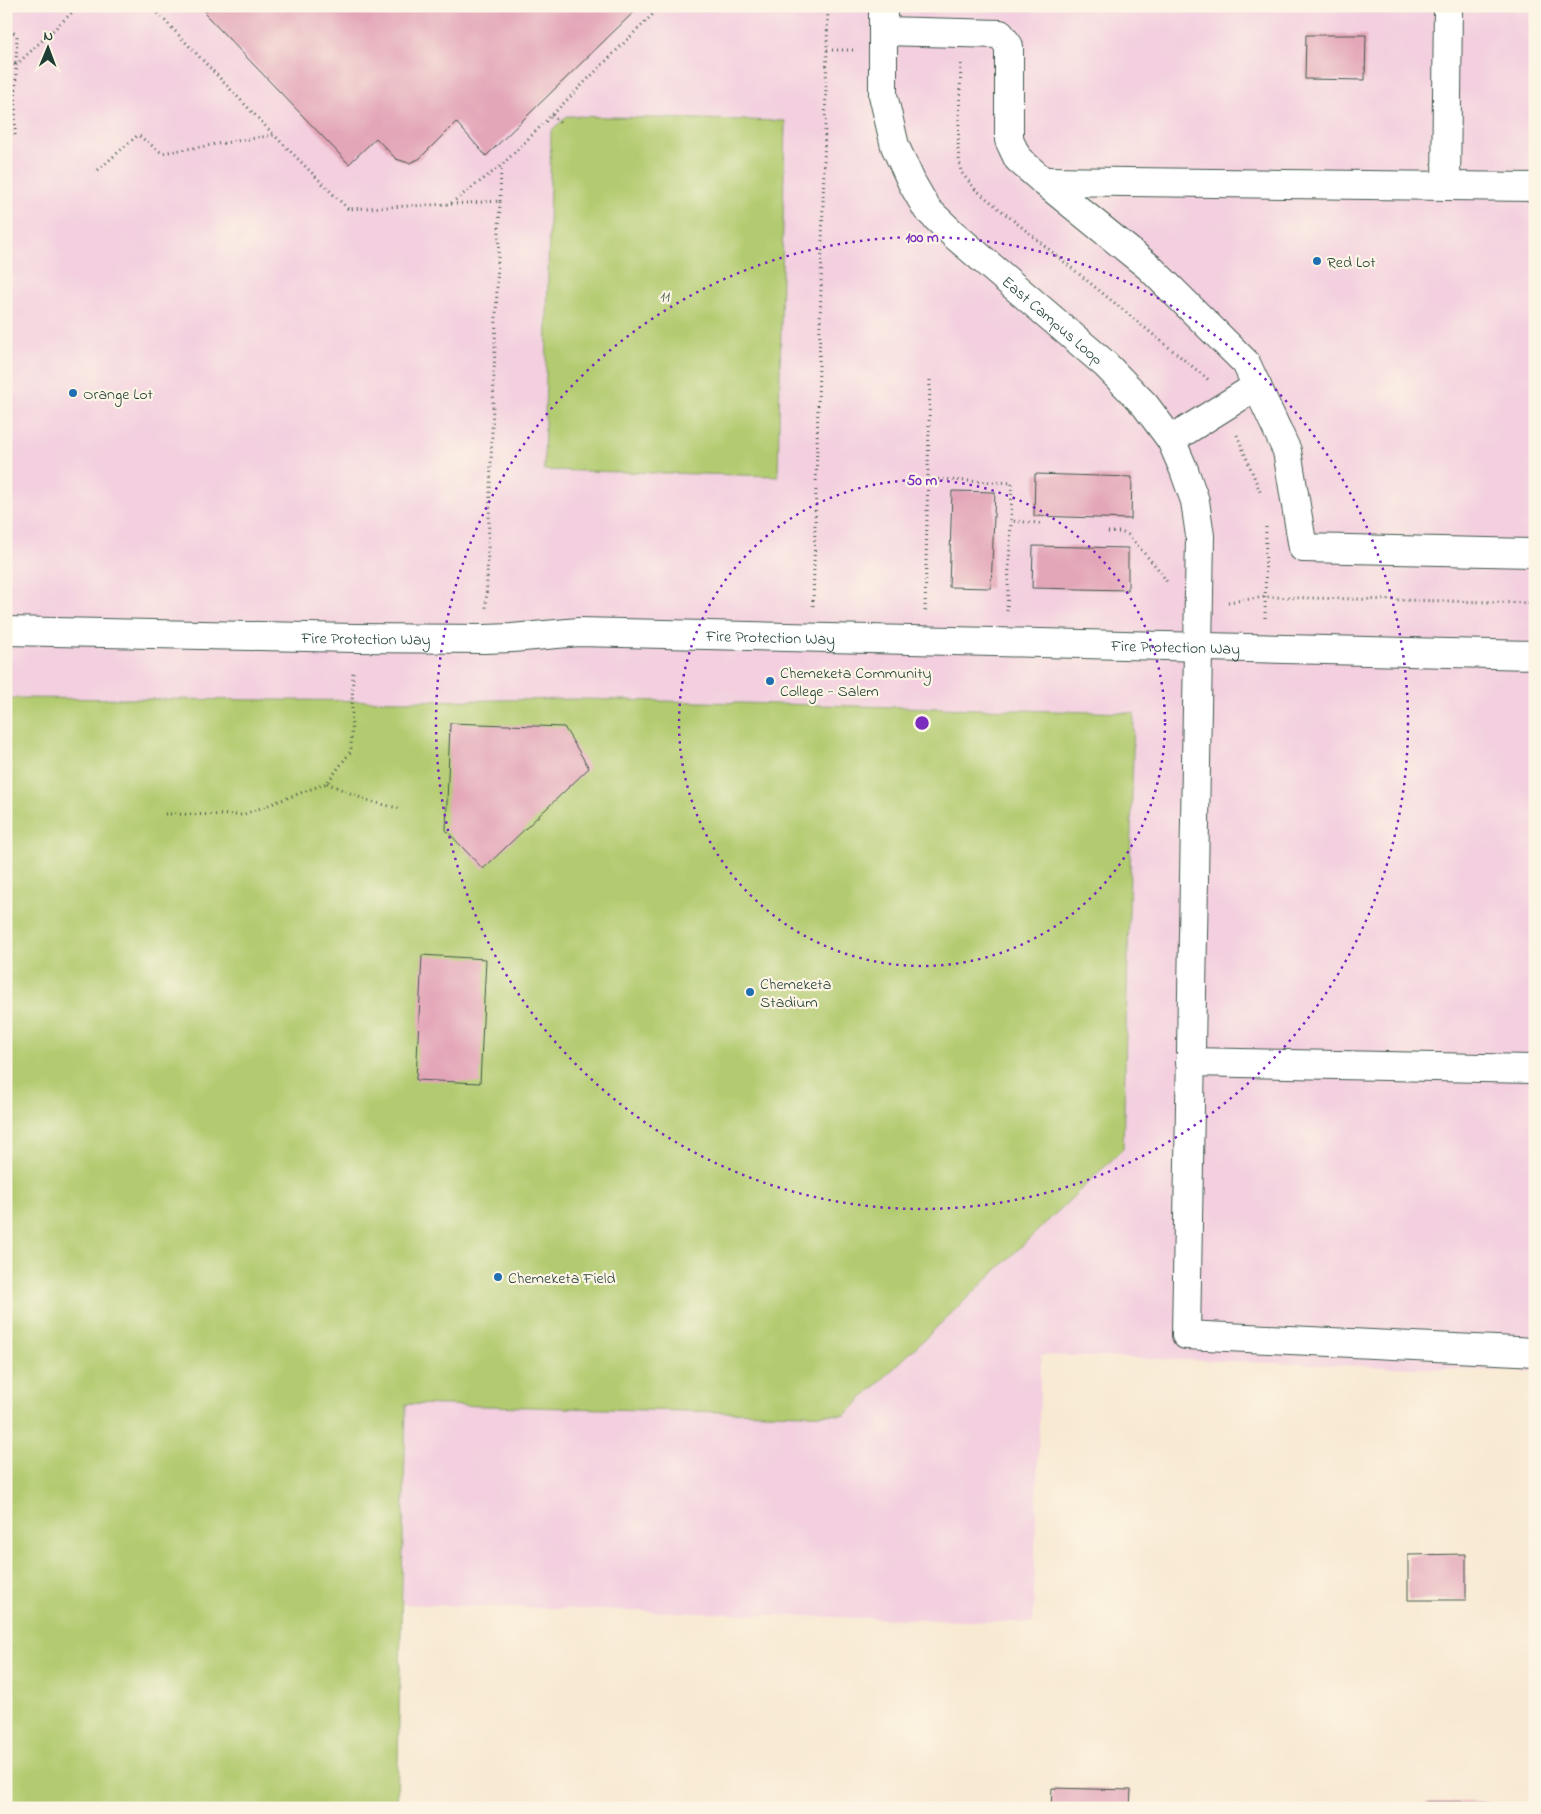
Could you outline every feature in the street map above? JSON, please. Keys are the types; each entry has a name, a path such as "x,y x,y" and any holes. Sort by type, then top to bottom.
{"lane":[{"path":"1446,186 1448,6"},
{"path":"883,19 953,33 1000,34 1009,46 1009,140 1018,159 1042,181 1149,267 1246,363 1287,451 1303,548 1535,553"},
{"name":"East Campus Loop","path":"883,19 884,95 895,146 912,183 928,209 953,234 1105,364 1145,405 1171,440 1195,501 1200,536 1196,646 1186,1335 1535,1352"},
{"path":"1042,181 1535,187"},
{"path":"1171,440 1257,386"},
{"name":"Fire Protection Way","path":"6,631 485,639 579,632 1535,655"},
{"path":"1190,1062 1535,1069"}],"path":[{"path":"16,65 79,6"},
{"path":"151,6 274,135 348,209 500,201"},
{"path":"450,204 501,166 661,6"},
{"path":"813,637 828,6"},
{"path":"6,26 17,36 15,135"},
{"path":"953,33 962,60 958,150 961,172 974,189 1213,383 1225,406 1262,496"},
{"path":"6,62 16,65"},
{"path":"552,115 560,123"},
{"path":"98,170 138,135 162,153 274,135"},
{"path":"485,639 501,166"},
{"path":"925,613 930,380"},
{"path":"928,479 1012,483 1007,615"},
{"path":"1010,521 1040,523"},
{"path":"1264,648 1266,524"},
{"path":"1108,532 1121,532 1128,535 1167,580 1170,589"},
{"path":"1198,604 1242,601 1265,597 1535,603"},
{"path":"165,814 242,814 327,783 351,750 354,638"},
{"path":"327,783 368,801 402,809"}],"shaded area":[{"name":"Chemeketa Community College - Salem","path":"6,6 1535,6 1535,1372 1041,1355 1033,1623 402,1604 397,1808 6,1808"}],"green space":[{"name":"11","path":"567,116 785,121 778,476 544,470 551,131"},
{"name":"Chemeketa Field","path":"6,698 415,701 581,699 1134,713 1123,1149 845,1415 406,1404 397,1808 6,1808"}],"building":[{"path":"213,6 640,6 486,156 456,122 419,159 409,163 396,159 376,138 349,164 204,13"},
{"path":"1306,35 1366,35 1365,80 1305,79"},
{"path":"1035,474 1132,477 1131,519 1034,516"},
{"path":"952,491 995,492 991,588 949,587"},
{"path":"1033,546 1128,548 1128,590 1032,588"},
{"path":"450,723 564,727 589,768 483,869 446,830"},
{"path":"422,955 486,959 480,1083 416,1080"},
{"path":"1466,1554 1466,1600 1408,1600 1408,1555"},
{"path":"1052,1788 1131,1790 1130,1808 1051,1808"},
{"path":"1425,1802 1487,1802 1487,1808 1425,1808"}],"place":[{"name":"Red Lot","path":"1317,261"},
{"name":"Orange Lot","path":"73,393"},
{"name":"Chemeketa Community College - Salem","path":"770,681"},
{"name":"Chemeketa Stadium","path":"750,992"},
{"name":"Chemeketa Field","path":"498,1277"}]}
